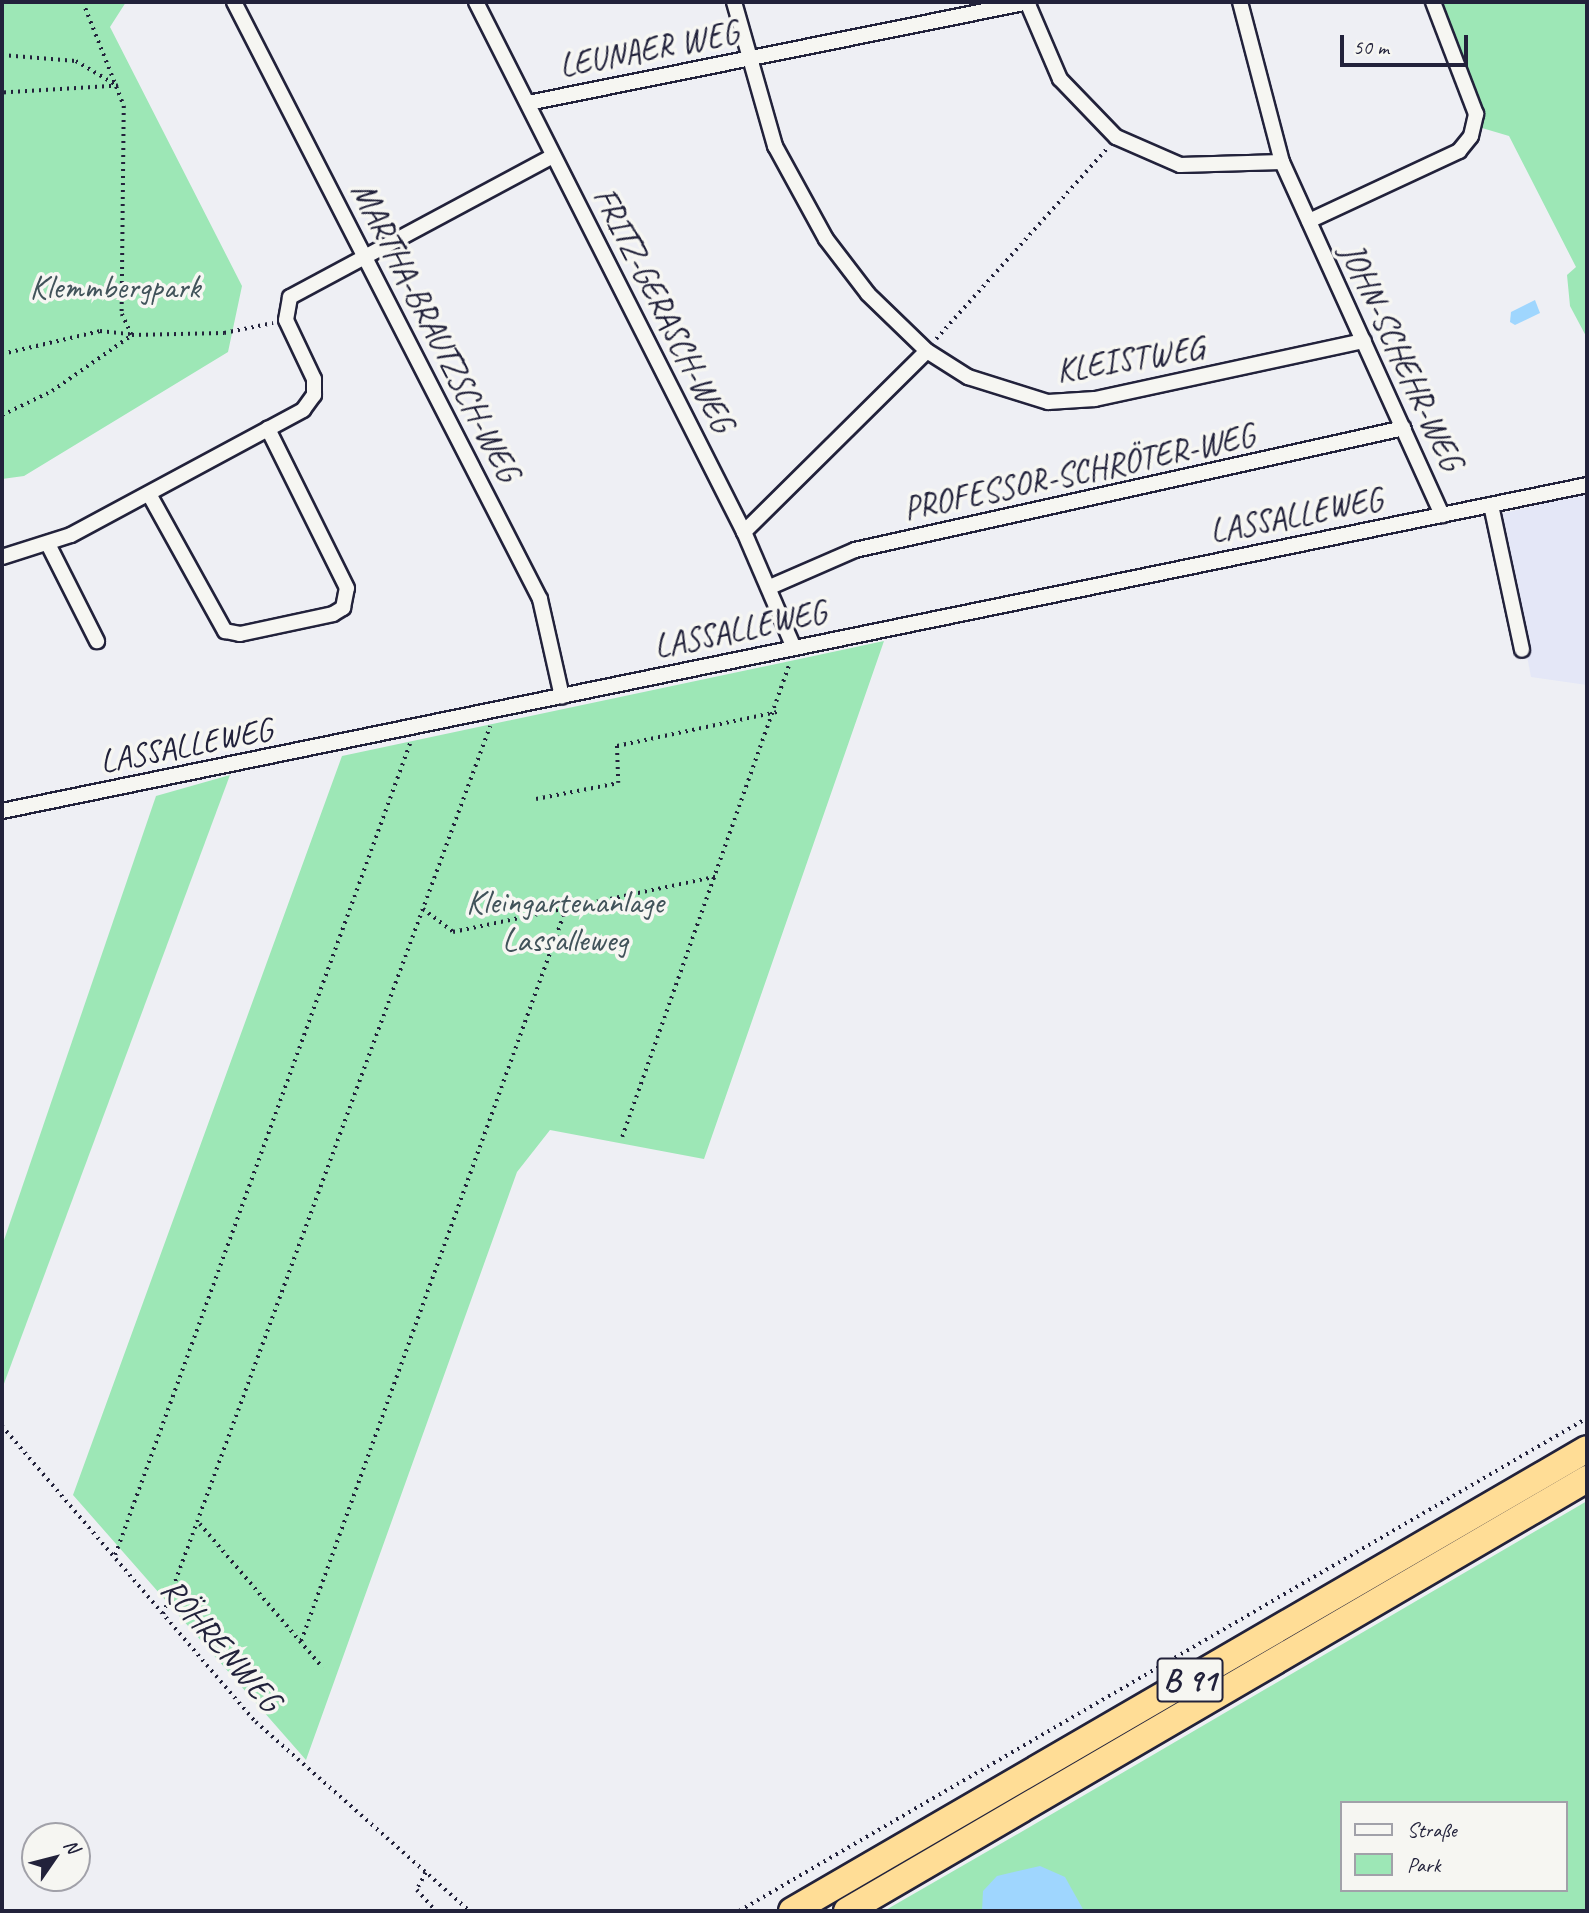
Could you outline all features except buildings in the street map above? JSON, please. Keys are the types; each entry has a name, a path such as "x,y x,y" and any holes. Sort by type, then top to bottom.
{"highway":[{"name":"B 91","path":"792,1911 1587,1449"},
{"name":"B 91","path":"847,1911 1587,1479"}],"street":[{"name":"MARTHA-BRAUTZSCH-WEG","path":"234,2 540,598 562,697"},
{"name":"FRITZ-GERASCH-WEG","path":"476,2 744,532 770,587 793,646"},
{"name":"KLEISTWEG","path":"734,2 775,146 826,239 868,294 926,350 968,377 1048,402 1137,392 1364,341"},
{"path":"1027,2 1060,79 1116,137 1180,165 1282,162"},
{"name":"LEUNAER WEG","path":"528,103 1027,2"},
{"name":"JOHN-SCHEHR-WEG","path":"1240,2 1282,162 1442,516"},
{"name":"JOHN-SCHEHR-WEG","path":"1309,221 1459,151 1471,136 1476,114 1433,2"},
{"path":"2,557 48,544 149,494 303,410 314,395 314,379 286,320 290,297 303,288 367,261 553,156"},
{"path":"744,532 926,350"},
{"name":"PROFESSOR-SCHRÖTER-WEG","path":"770,587 855,550 1404,428"},
{"path":"149,494 225,631 240,634 333,614 342,608 347,588 268,429"},
{"name":"LASSALLEWEG","path":"2,811 415,728 793,646 1587,485"},
{"path":"1491,505 1522,650"},
{"path":"48,544 97,641"}],"path":[{"path":"83,2 118,86 126,135 122,314 132,335"},
{"path":"2,55 76,61 118,86"},
{"path":"2,93 118,86"},
{"path":"926,350 1116,137"},
{"path":"2,354 100,331 132,335 224,333 286,320"},
{"path":"2,415 52,391 132,335"},
{"path":"622,1137 777,712 793,646"},
{"path":"163,1614 200,1524 495,711"},
{"path":"537,799 618,783 617,746 777,712"},
{"path":"115,1555 415,728"},
{"path":"423,909 453,932 718,876"},
{"path":"300,1641 566,908"},
{"path":"739,1911 1587,1418"},
{"name":"RÖHRENWEG","path":"2,1426 285,1752 470,1911"},
{"path":"200,1524 323,1668"},
{"path":"426,1873 417,1890 436,1911"}],"shaded area":[{"path":"1587,493 1587,685 1531,677 1500,514"}],"green space":[{"name":"Klemmbergpark","path":"2,2 126,2 110,27 242,286 228,352 24,476 2,479"},
{"path":"1438,2 1587,2 1587,338 1570,306 1567,275 1576,267 1509,136 1482,128 1469,72"},
{"name":"Kleingartenanlage Lassalleweg","path":"884,641 704,1159 550,1130 517,1172 306,1760 73,1495 342,756"},
{"path":"230,775 2,1389 2,1246 156,796"},
{"path":"1587,1501 1587,1911 884,1911 1028,1828"}],"water":[{"path":"1535,300 1540,313 1515,325 1510,322 1511,312"},
{"path":"1040,1866 1065,1877 1084,1911 982,1911 983,1891 997,1876"}]}
